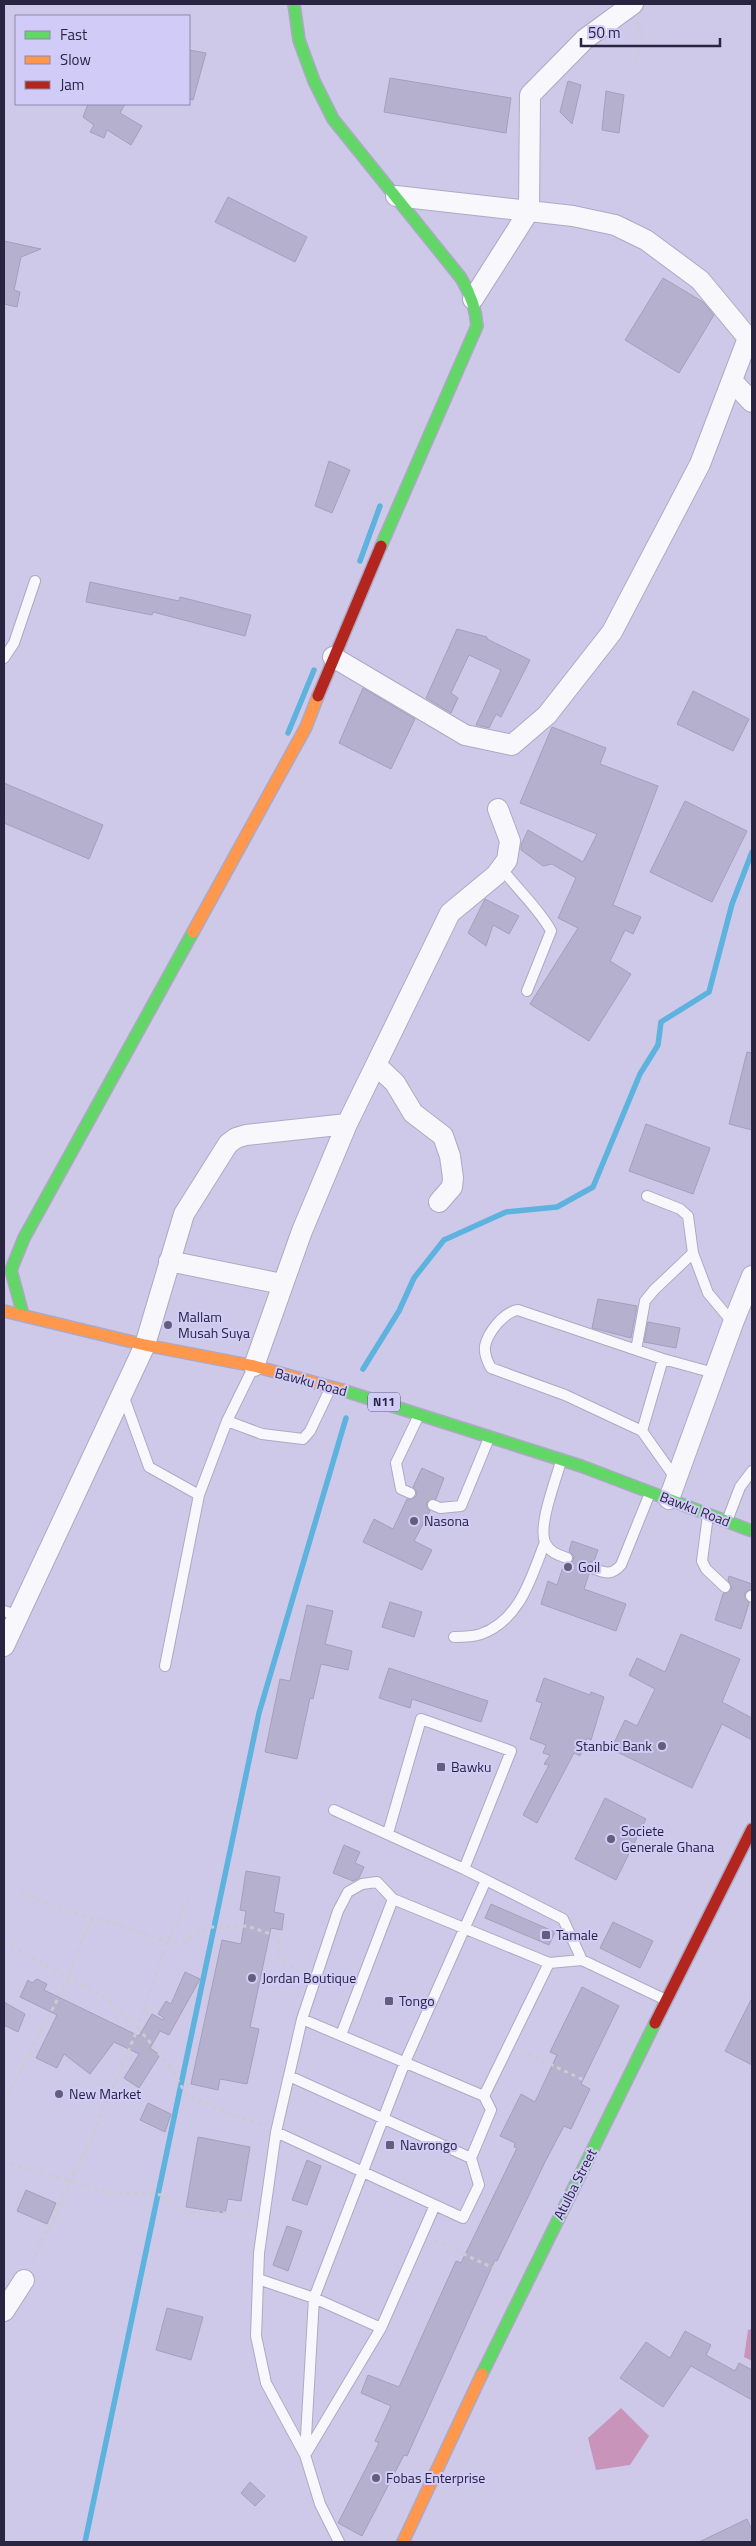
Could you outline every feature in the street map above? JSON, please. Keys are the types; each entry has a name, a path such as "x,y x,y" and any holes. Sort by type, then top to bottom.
{"main road":[{"path":"22,1315 11,1270 24,1238 306,727 333,657 466,356 477,326 477,312 473,298 461,278 333,119 314,81 299,40 294,4"},
{"name":"Bawku Road","path":"4,1311 145,1345 254,1366 331,1386 420,1413 561,1460 752,1531"},
{"name":"Atulba Street","path":"403,2542 526,2283 752,1829"}],"street":[{"path":"473,298 529,211 530,95 585,40 635,12"},
{"path":"333,657 465,735 512,745 547,715 612,632 700,464 750,339 700,280 646,240 615,225 573,216 396,196"},
{"path":"733,382 752,402"},
{"path":"254,1366 282,1284 347,1124 450,912 502,869 507,860 510,841 498,809"},
{"path":"376,1065 395,1083 413,1113 443,1136 450,1156 453,1178 452,1187 439,1202"},
{"path":"4,1646 12,1613 145,1345 184,1214 228,1144 236,1138 347,1124"},
{"path":"169,1261 282,1284"},
{"path":"669,1499 714,1373 752,1276"},
{"path":"4,2311 24,2280"}],"lane":[{"path":"4,658 14,643 35,581"},
{"path":"502,869 519,892 546,922 551,931 527,991"},
{"path":"647,1196 680,1209 688,1216 693,1253 708,1293 733,1322"},
{"path":"636,1350 645,1301 693,1253"},
{"path":"676,1479 642,1431 565,1395 491,1368 486,1359 485,1347 489,1335 508,1313 518,1310 663,1359 714,1373"},
{"path":"642,1431 663,1359"},
{"path":"165,1666 199,1495 227,1421 254,1366"},
{"path":"227,1421 262,1434 303,1439 310,1431 331,1386"},
{"path":"122,1394 149,1467 199,1495"},
{"path":"410,1493 401,1489 396,1463 420,1413"},
{"path":"433,1504 440,1508 461,1506 489,1437"},
{"path":"561,1460 543,1527 545,1542 553,1553 567,1558"},
{"path":"726,1521 740,1487 752,1471"},
{"path":"592,1568 607,1574 615,1572 621,1565 650,1492"},
{"path":"708,1514 702,1561 706,1569 726,1587"},
{"path":"454,1637 479,1635 498,1626 516,1609 545,1542"},
{"path":"388,1833 421,1719 511,1751 464,1869"},
{"path":"334,1810 464,1869 563,1919 582,1960"},
{"path":"305,2455 314,2298 405,2062 486,1880"},
{"path":"339,2542 320,2504 305,2455 266,2383 256,2336 258,2280 276,2132 302,2019 338,1911 348,1892 362,1884 377,1882 393,1899 549,1962 582,1960 667,2000"},
{"path":"341,2035 393,1899"},
{"path":"484,2096 549,1962"},
{"path":"276,2132 463,2218 479,2185 471,2158 491,2110 484,2096 302,2019"},
{"path":"289,2076 384,2117 471,2158"},
{"path":"305,2455 381,2328 435,2205"},
{"path":"258,2280 314,2298 381,2328"}],"path":[{"path":"634,73 641,35 635,12"},
{"path":"22,1893 65,1911 117,1924 167,1942 184,1942 211,1927 247,1926 278,1936 280,1960 315,1980"},
{"path":"24,2280 72,2181 138,2028 167,1942 189,1898"},
{"path":"4,2103 69,1977 77,1951 94,1916"},
{"path":"4,1942 104,1997 138,2028 171,2068 187,2096 276,2132"},
{"path":"509,2044 619,2097"},
{"path":"4,2158 12,2164 106,2192 165,2195 185,2213 233,2215 265,2211"},
{"path":"422,2235 526,2283"}],"shaded area":[{"path":"752,2329 752,2361 744,2357 748,2330"},
{"path":"621,2408 649,2436 630,2465 596,2470 588,2438"}],"building":[{"path":"190,50 206,53 193,100 190,99"},
{"path":"390,78 511,98 506,133 384,112"},
{"path":"568,81 581,85 572,124 560,112"},
{"path":"606,91 624,95 619,133 602,130"},
{"path":"88,105 124,105 120,113 142,126 131,145 107,130 104,138 90,132 94,125 83,117"},
{"path":"228,197 307,237 295,262 215,222"},
{"path":"4,241 41,249 21,257 14,290 20,292 17,307 4,304"},
{"path":"663,278 703,302 714,315 679,373 625,340"},
{"path":"329,461 350,470 332,513 315,506"},
{"path":"90,582 179,601 180,597 251,615 245,636 153,612 152,615 86,602"},
{"path":"457,629 487,637 487,639 530,660 501,717 496,714 489,728 476,725 501,670 469,655 451,693 458,698 451,713 426,698"},
{"path":"363,688 415,719 391,769 339,743"},
{"path":"693,691 749,719 733,751 677,724"},
{"path":"552,727 606,748 600,764 658,786 613,905 641,917 633,934 625,930 610,961 631,974 589,1041 530,1004 578,928 558,918 576,878 552,864 543,866 521,850 521,845 528,830 583,862 597,834 520,803"},
{"path":"4,783 103,825 89,859 4,823"},
{"path":"685,801 747,831 712,902 650,872"},
{"path":"485,899 519,916 509,934 493,925 486,946 468,933"},
{"path":"747,1052 752,1053 752,1130 729,1124"},
{"path":"646,1124 710,1148 693,1194 629,1171"},
{"path":"598,1299 637,1306 631,1338 592,1328"},
{"path":"648,1322 680,1328 676,1348 644,1342"},
{"path":"422,1468 444,1478 436,1499 427,1502 426,1506 430,1511 414,1541 432,1550 422,1570 363,1542 374,1519 393,1529 407,1499 411,1500 416,1496 417,1492 413,1487"},
{"path":"572,1541 598,1550 594,1561 588,1562 585,1566 589,1574 584,1589 626,1604 616,1631 541,1604 548,1581 557,1585 564,1564 569,1565 573,1561 574,1556 569,1551"},
{"path":"729,1576 752,1584 752,1589 744,1595 749,1603 741,1629 715,1620 723,1594 732,1589 728,1580"},
{"path":"390,1602 422,1612 414,1637 382,1627"},
{"path":"307,1605 333,1611 325,1644 352,1651 348,1670 321,1664 313,1699 310,1698 297,1759 265,1752 280,1679 290,1681"},
{"path":"681,1634 740,1659 722,1702 752,1718 752,1740 722,1724 692,1788 611,1749 625,1720 637,1726 655,1689 629,1675 637,1658 665,1672"},
{"path":"389,1668 488,1701 481,1722 412,1699 410,1708 379,1698"},
{"path":"544,1678 590,1695 591,1692 604,1697 591,1740 587,1738 580,1756 574,1753 537,1823 523,1815 549,1765 544,1764 550,1755 543,1753 546,1745 530,1739 542,1703 536,1701"},
{"name":"Societe Generale Ghana","path":"605,1798 646,1819 616,1880 575,1859"},
{"path":"344,1845 360,1852 355,1863 364,1867 359,1878 353,1881 333,1873"},
{"path":"246,1871 280,1877 274,1912 284,1914 282,1930 271,1928 250,2027 259,2029 247,2084 220,2079 218,2090 191,2084 222,1940 241,1944 246,1911 240,1910"},
{"path":"491,1904 555,1932 549,1945 485,1918"},
{"path":"613,1922 653,1941 640,1968 600,1948"},
{"path":"185,1972 200,1979 169,2035 160,2031 150,2048 160,2055 139,2088 124,2078 139,2054 114,2042 90,2074 64,2054 57,2068 36,2058 57,2015 20,1997 28,1980 32,1983 37,1979 47,1984 44,1990 139,2036 152,2014 163,2020 164,2018 158,2014 166,2001 171,2004"},
{"path":"582,1987 619,2006 581,2084 590,2089 571,2129 564,2126 497,2261 495,2260 407,2456 404,2455 362,2536 338,2523 379,2443 375,2441 391,2406 361,2393 368,2375 399,2387 456,2261 461,2263 517,2148 514,2147 515,2143 500,2136 521,2094 535,2102 557,2055 550,2052"},
{"path":"752,1998 752,2065 725,2051"},
{"path":"4,2002 25,2014 18,2032 4,2025"},
{"path":"148,2103 171,2114 165,2132 140,2120"},
{"path":"198,2137 250,2147 241,2201 228,2199 225,2213 186,2207"},
{"path":"307,2160 321,2166 307,2205 292,2200"},
{"path":"26,2190 56,2203 47,2224 17,2211"},
{"path":"287,2226 302,2231 288,2271 273,2265"},
{"path":"167,2308 203,2317 191,2360 156,2350"},
{"path":"685,2331 711,2345 706,2355 735,2371 739,2363 752,2370 752,2400 691,2366 663,2407 620,2378 646,2342 670,2358"},
{"path":"250,2482 265,2496 255,2506 241,2493"},
{"path":"747,2519 752,2530 752,2542 699,2542"}],"waterway":[{"path":"360,561 380,506"},
{"path":"288,733 314,670"},
{"path":"363,1369 399,1311 414,1278 444,1240 506,1212 557,1207 593,1187 640,1074 658,1045 661,1022 709,992 732,904 752,852"},
{"path":"85,2542 259,1713 346,1418"}],"traffic: fast":[{"path":"294,4 299,40 314,81 333,119 461,278 472,301 476,319 477,326 381,546"},
{"path":"23,1315 11,1270 24,1238 193,932"},
{"path":"342,1390 581,1466 752,1531"},
{"path":"482,2374 655,2023"}],"traffic: slow":[{"path":"193,932 306,727 318,696"},
{"path":"4,1311 145,1345 254,1366 342,1390"},
{"path":"403,2542 482,2374"}],"traffic: jam":[{"path":"318,696 381,546"},
{"path":"655,2023 752,1829"}],"place":[{"name":"Mallam Musah Suya","path":"168,1325"},
{"name":"Nasona","path":"414,1521"},
{"name":"Goil","path":"568,1567"},
{"name":"Stanbic Bank","path":"662,1746"},
{"name":"Bawku","path":"441,1767"},
{"name":"Societe Generale Ghana","path":"611,1839"},
{"name":"Tamale","path":"546,1935"},
{"name":"Jordan Boutique","path":"252,1978"},
{"name":"Tongo","path":"389,2001"},
{"name":"New Market","path":"59,2094"},
{"name":"Navrongo","path":"390,2145"},
{"name":"Fobas Enterprise","path":"376,2478"}]}
